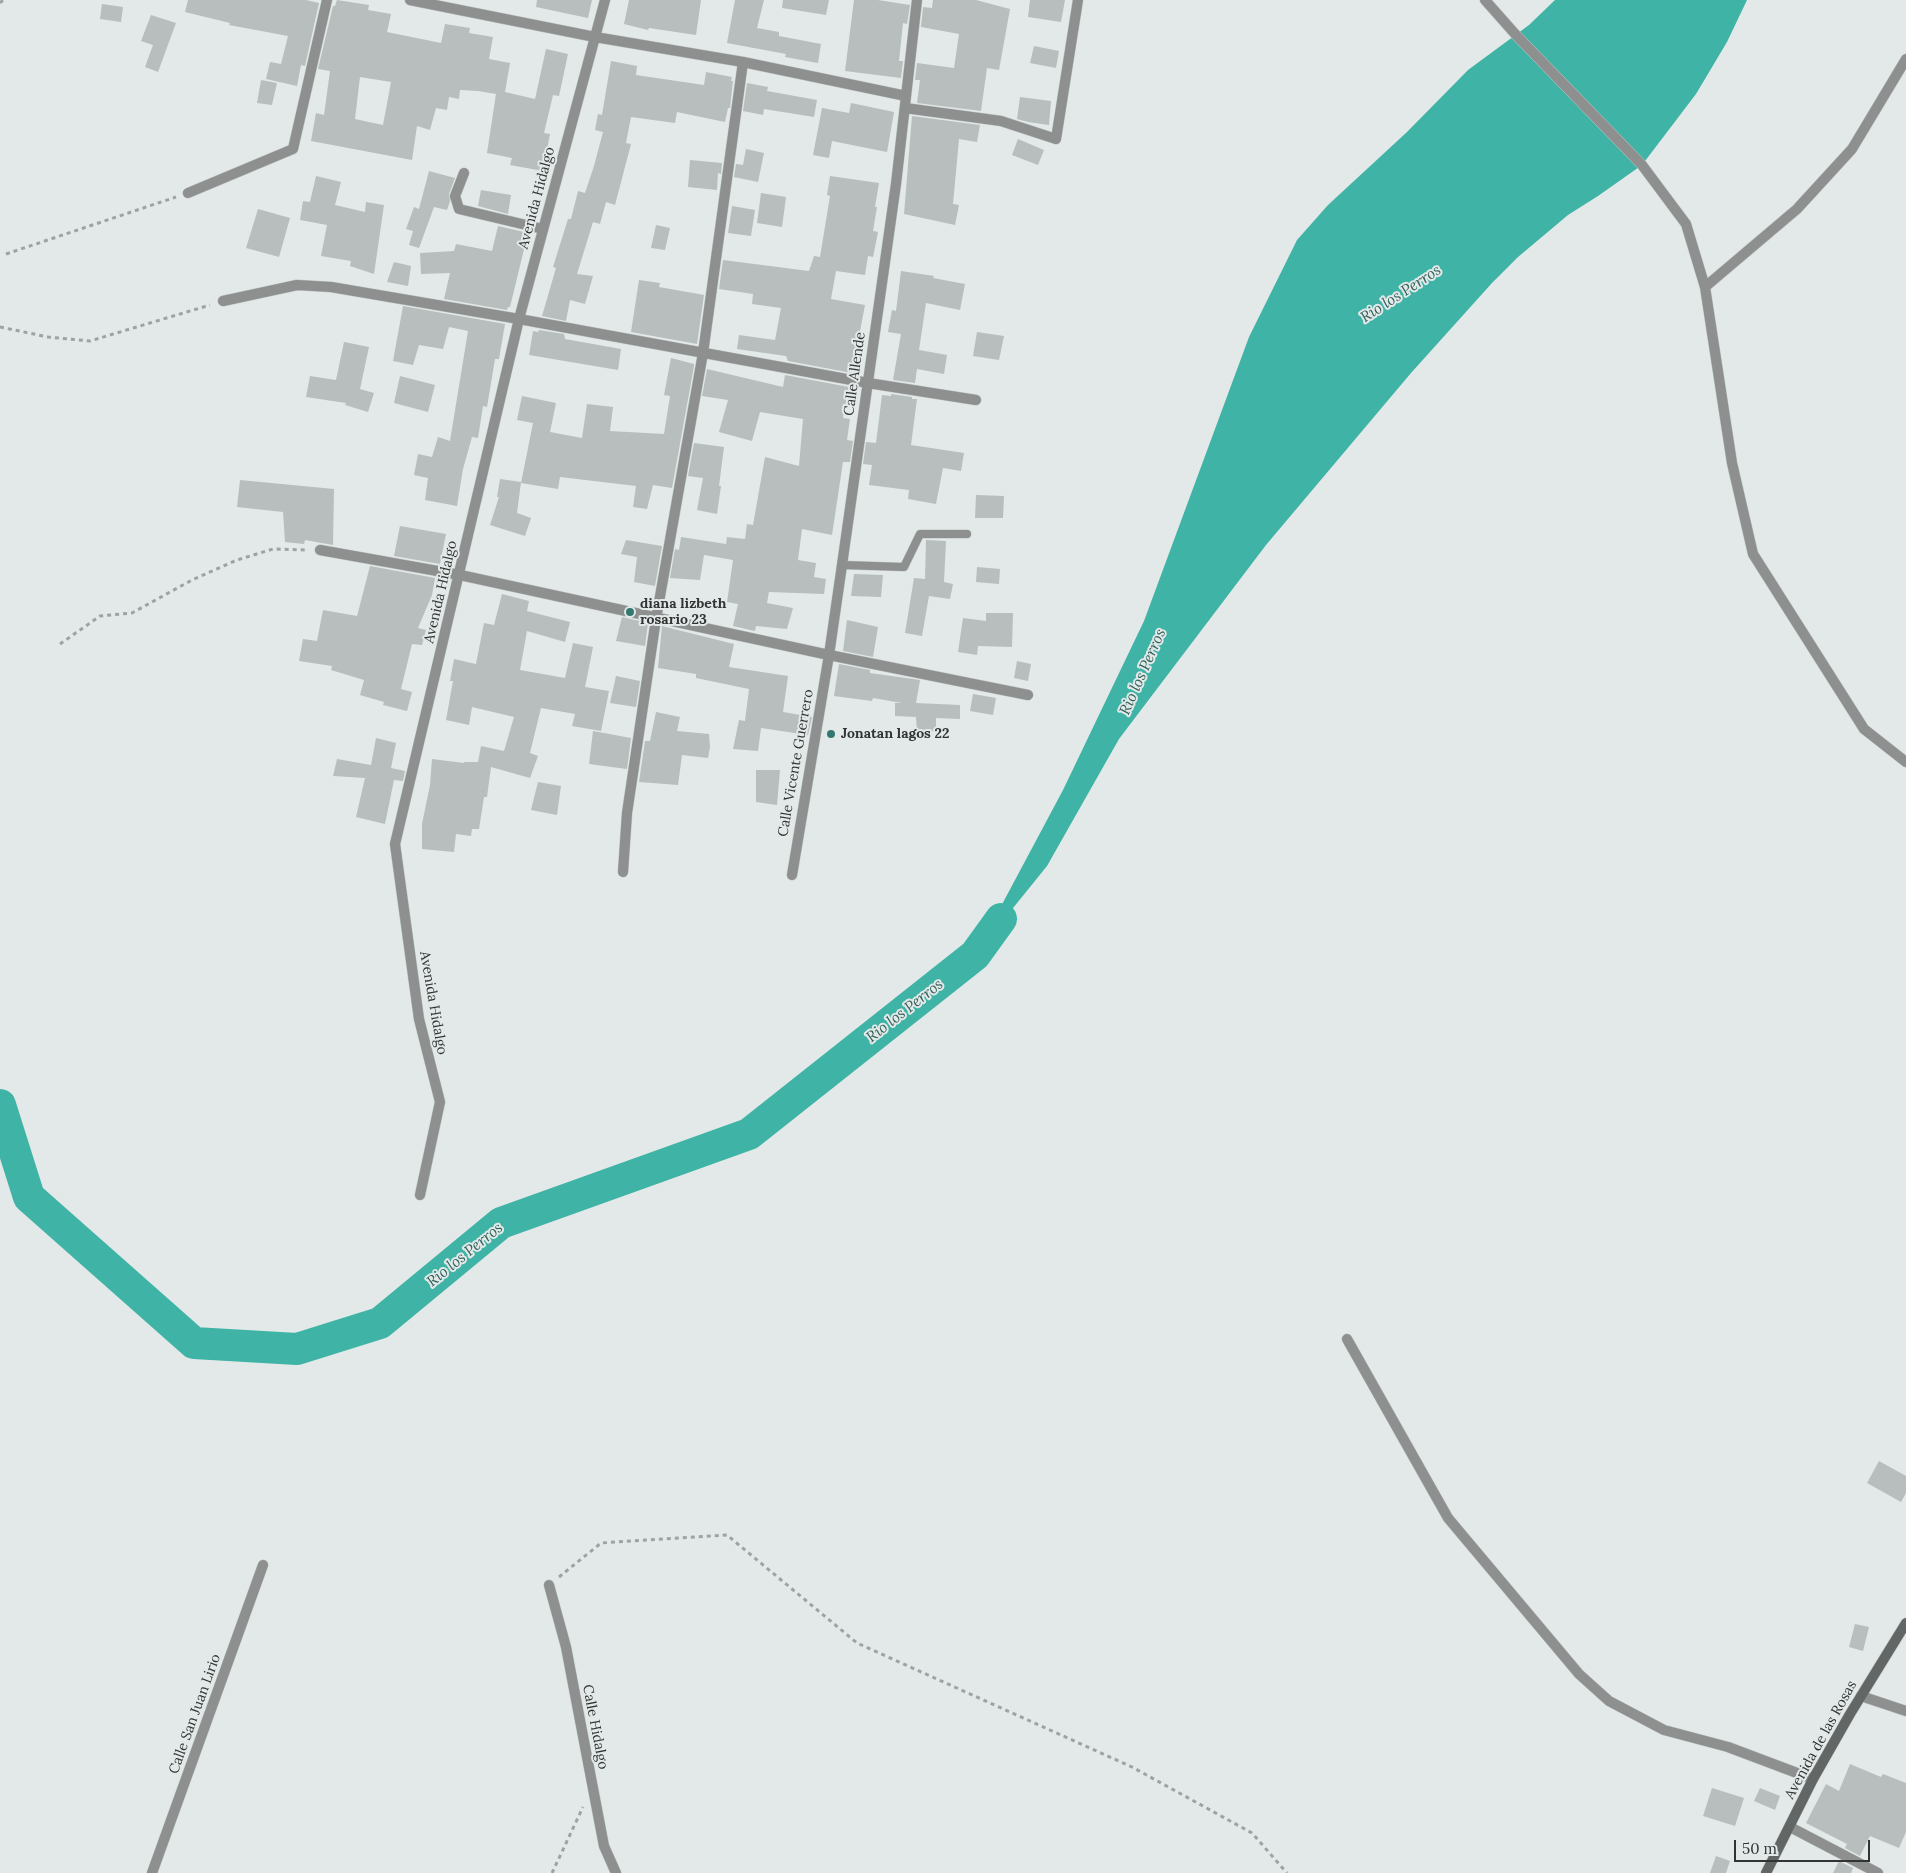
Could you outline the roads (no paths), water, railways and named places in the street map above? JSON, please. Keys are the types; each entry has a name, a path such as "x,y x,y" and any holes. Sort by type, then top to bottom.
{"street":[{"path":"188,193 293,149 327,0"},
{"path":"410,0 595,37 743,62 906,96"},
{"name":"Avenida Hidalgo","path":"420,1195 440,1102 420,1019 395,844 460,575 519,318 605,0"},
{"name":"Calle Allende","path":"829,655 896,184 917,0"},
{"path":"905,108 1001,121 1056,139 1078,0"},
{"path":"1485,0 1516,35 1642,165 1686,224 1705,287 1732,463 1753,554 1864,729 1906,762"},
{"path":"1705,287 1797,208 1852,149 1906,59"},
{"path":"623,872 627,813 656,619 703,352 743,62"},
{"path":"464,173 455,196 459,209 543,229"},
{"path":"222,301 298,284 359,291 519,318 868,383 976,400"},
{"path":"320,550 460,575 656,619 1028,695"},
{"name":"Calle Vicente Guerrero","path":"792,875 829,655"},
{"path":"1347,1339 1448,1518 1579,1674 1609,1701 1664,1730 1728,1747 1813,1779"},
{"name":"Calle San Juan Lirio","path":"152,1873 263,1565"},
{"name":"Calle Hidalgo","path":"549,1585 566,1647 604,1846 616,1873"},
{"name":"Avenida de las Rosas","path":"1766,1873 1813,1779 1906,1623"},
{"path":"1861,1696 1906,1711"},
{"path":"1790,1827 1878,1873"}],"lane":[{"path":"842,565 904,567 920,534 967,534"}],"water":[{"path":"1555,0 1747,0 1727,42 1696,94 1642,165 1568,215 1518,257 1492,283 1411,373 1266,545 1119,739 1047,866 975,955 1063,790 1144,621 1249,337 1297,240 1328,205 1407,132 1468,70 1529,25"}],"waterway":[{"name":"Rio los Perros","path":"0,1105 29,1197 194,1343 297,1349 380,1323 501,1223 749,1134 975,955 1001,919"}],"place":[{"name":"diana lizbeth rosario 23","path":"630,612"},
{"name":"Jonatan lagos 22","path":"831,734"}]}
